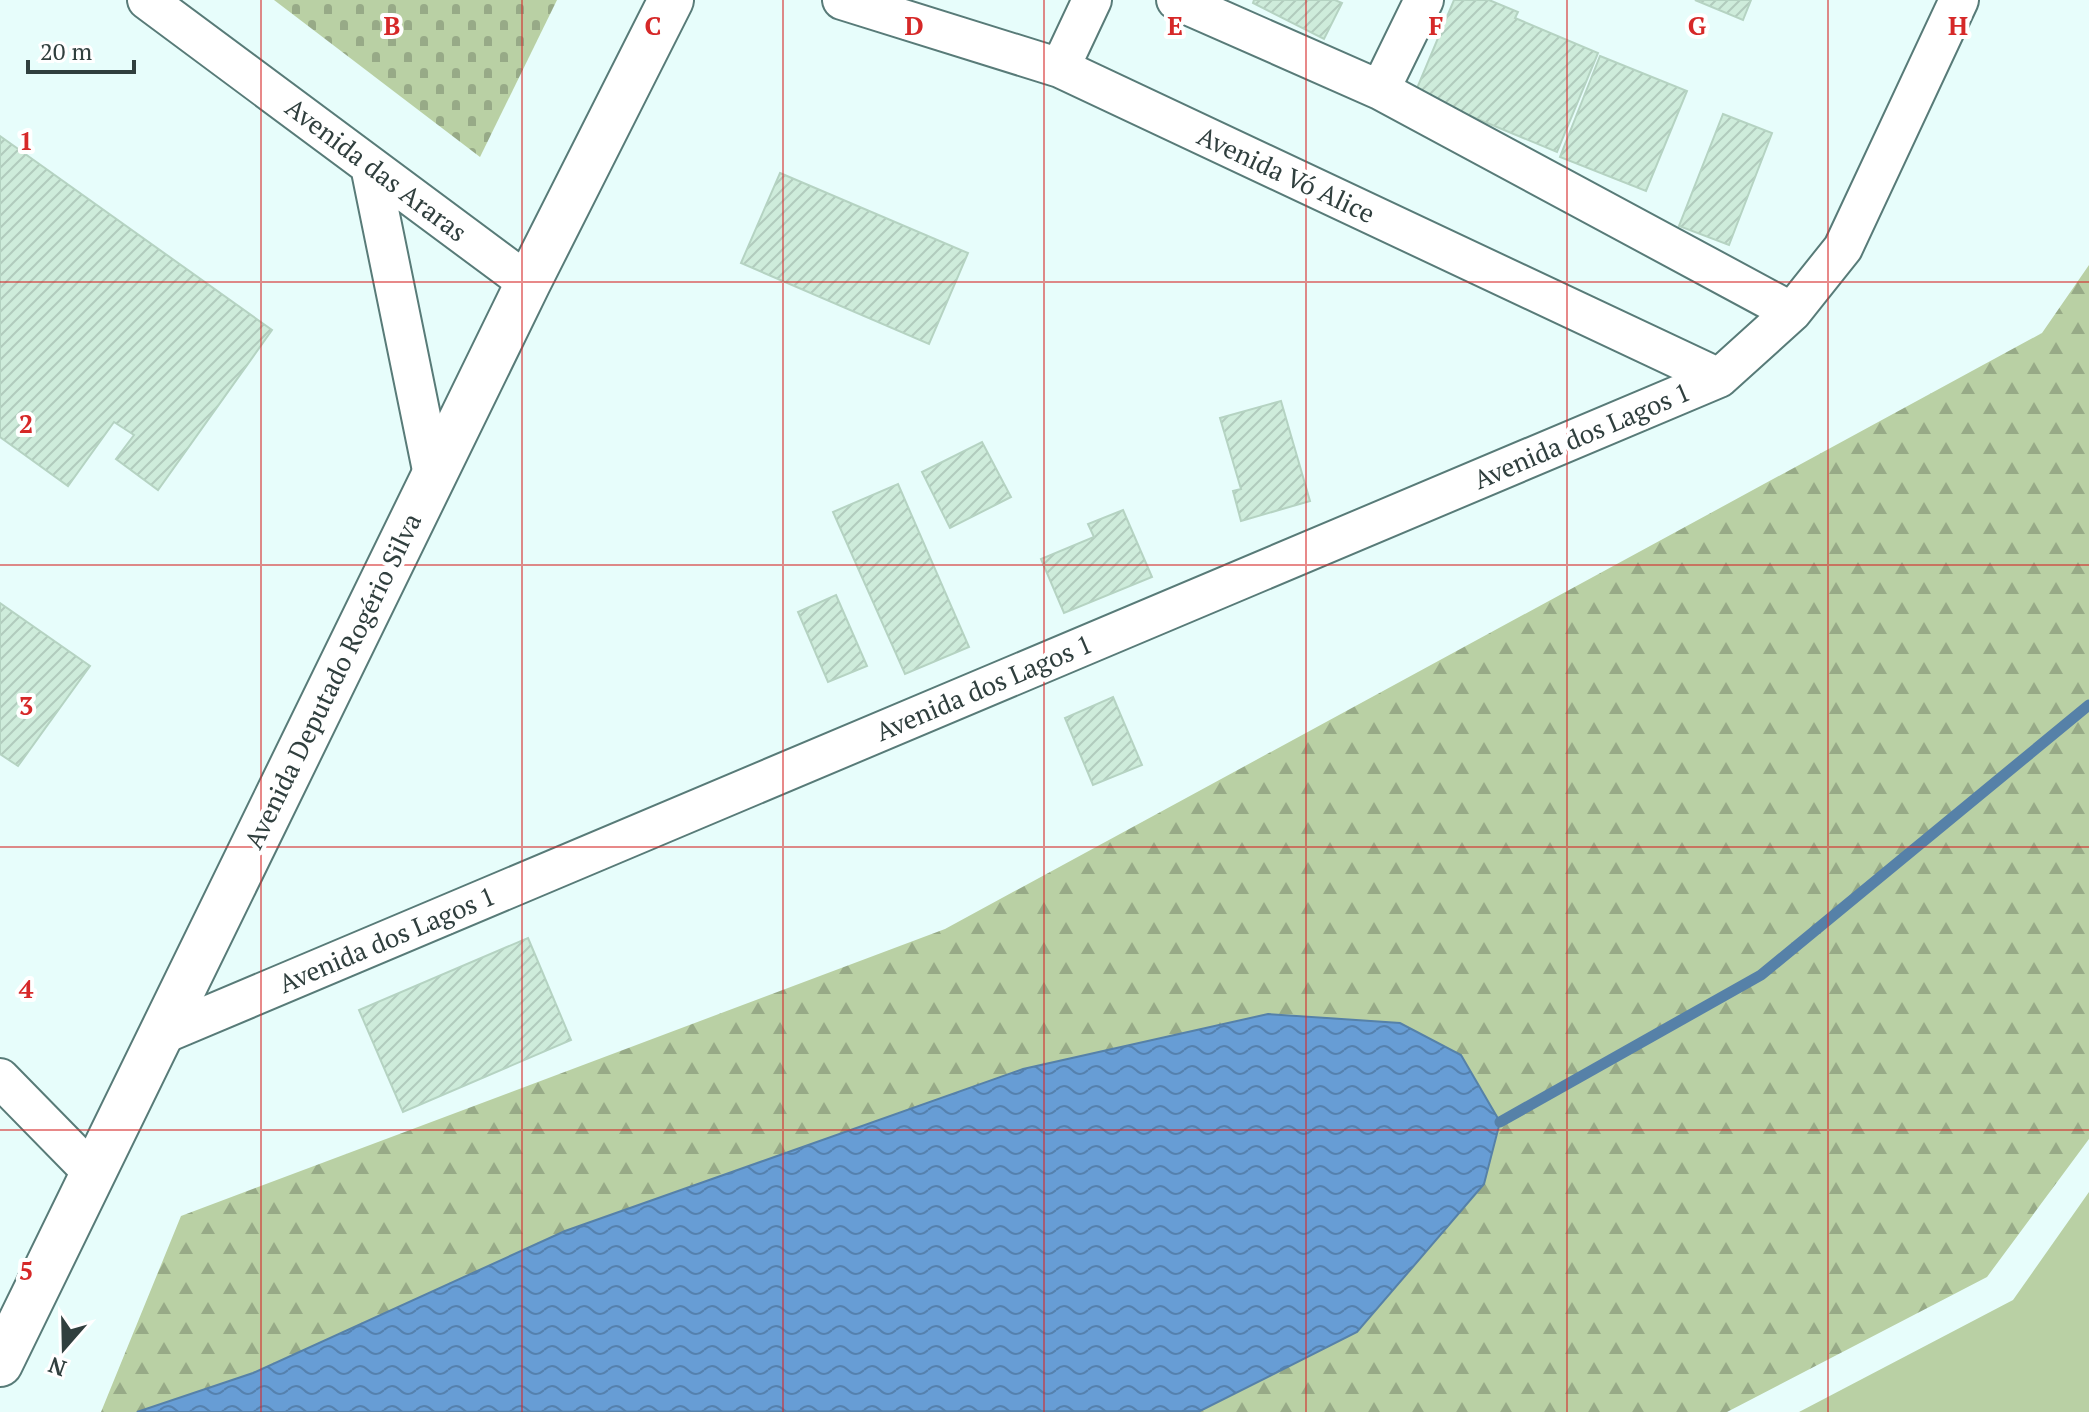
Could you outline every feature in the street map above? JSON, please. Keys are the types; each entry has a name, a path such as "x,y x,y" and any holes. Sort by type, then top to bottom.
{"street":[{"name":"Avenida das Araras","path":"147,0 528,283"},
{"name":"Avenida Deputado Rogério Silva","path":"0,1364 433,475 671,0"},
{"name":"Avenida Vó Alice","path":"842,0 1060,68 1719,378"},
{"path":"1060,68 1092,0"},
{"path":"1176,0 1380,90 1792,312"},
{"path":"1380,90 1424,0"},
{"name":"Avenida dos Lagos 1","path":"159,1036 1719,378 1792,312 1843,248 1959,0"},
{"path":"370,166 433,475"},
{"path":"0,1078 93,1173"}],"green space":[{"path":"274,0 557,0 480,157"},
{"path":"2089,265 2089,1139 1987,1277 1727,1412 101,1412 181,1216 945,929 2042,333"},
{"path":"2089,1192 2089,1412 1799,1412 2013,1300"}],"water":[{"path":"1268,1014 1400,1023 1461,1055 1500,1122 1484,1184 1357,1332 1200,1411 137,1412 253,1373 565,1231 1023,1069"}],"building":[{"path":"1254,0 1335,0 1342,3 1324,39 1253,3"},
{"path":"1454,0 1489,0 1518,12 1515,18 1598,53 1557,152 1415,93"},
{"path":"1695,0 1751,0 1743,20"},
{"path":"1600,56 1687,91 1646,191 1560,157"},
{"path":"1723,114 1772,133 1729,245 1679,226"},
{"path":"0,136 272,330 158,490 116,459 134,435 114,422 68,486 0,437"},
{"path":"780,173 968,253 929,344 741,263"},
{"path":"1281,401 1310,501 1241,521 1233,491 1241,489 1220,418"},
{"path":"982,442 1011,497 950,528 922,472"},
{"path":"898,484 969,647 905,674 833,512"},
{"path":"1123,510 1152,577 1064,613 1041,559 1094,537 1088,524"},
{"path":"836,595 867,666 828,682 798,612"},
{"path":"0,603 90,666 18,766 0,754"},
{"path":"1113,697 1142,765 1093,785 1065,718"},
{"path":"528,938 571,1040 403,1112 359,1010"}],"waterway":[{"path":"1500,1122 1761,975 2089,705"}]}
